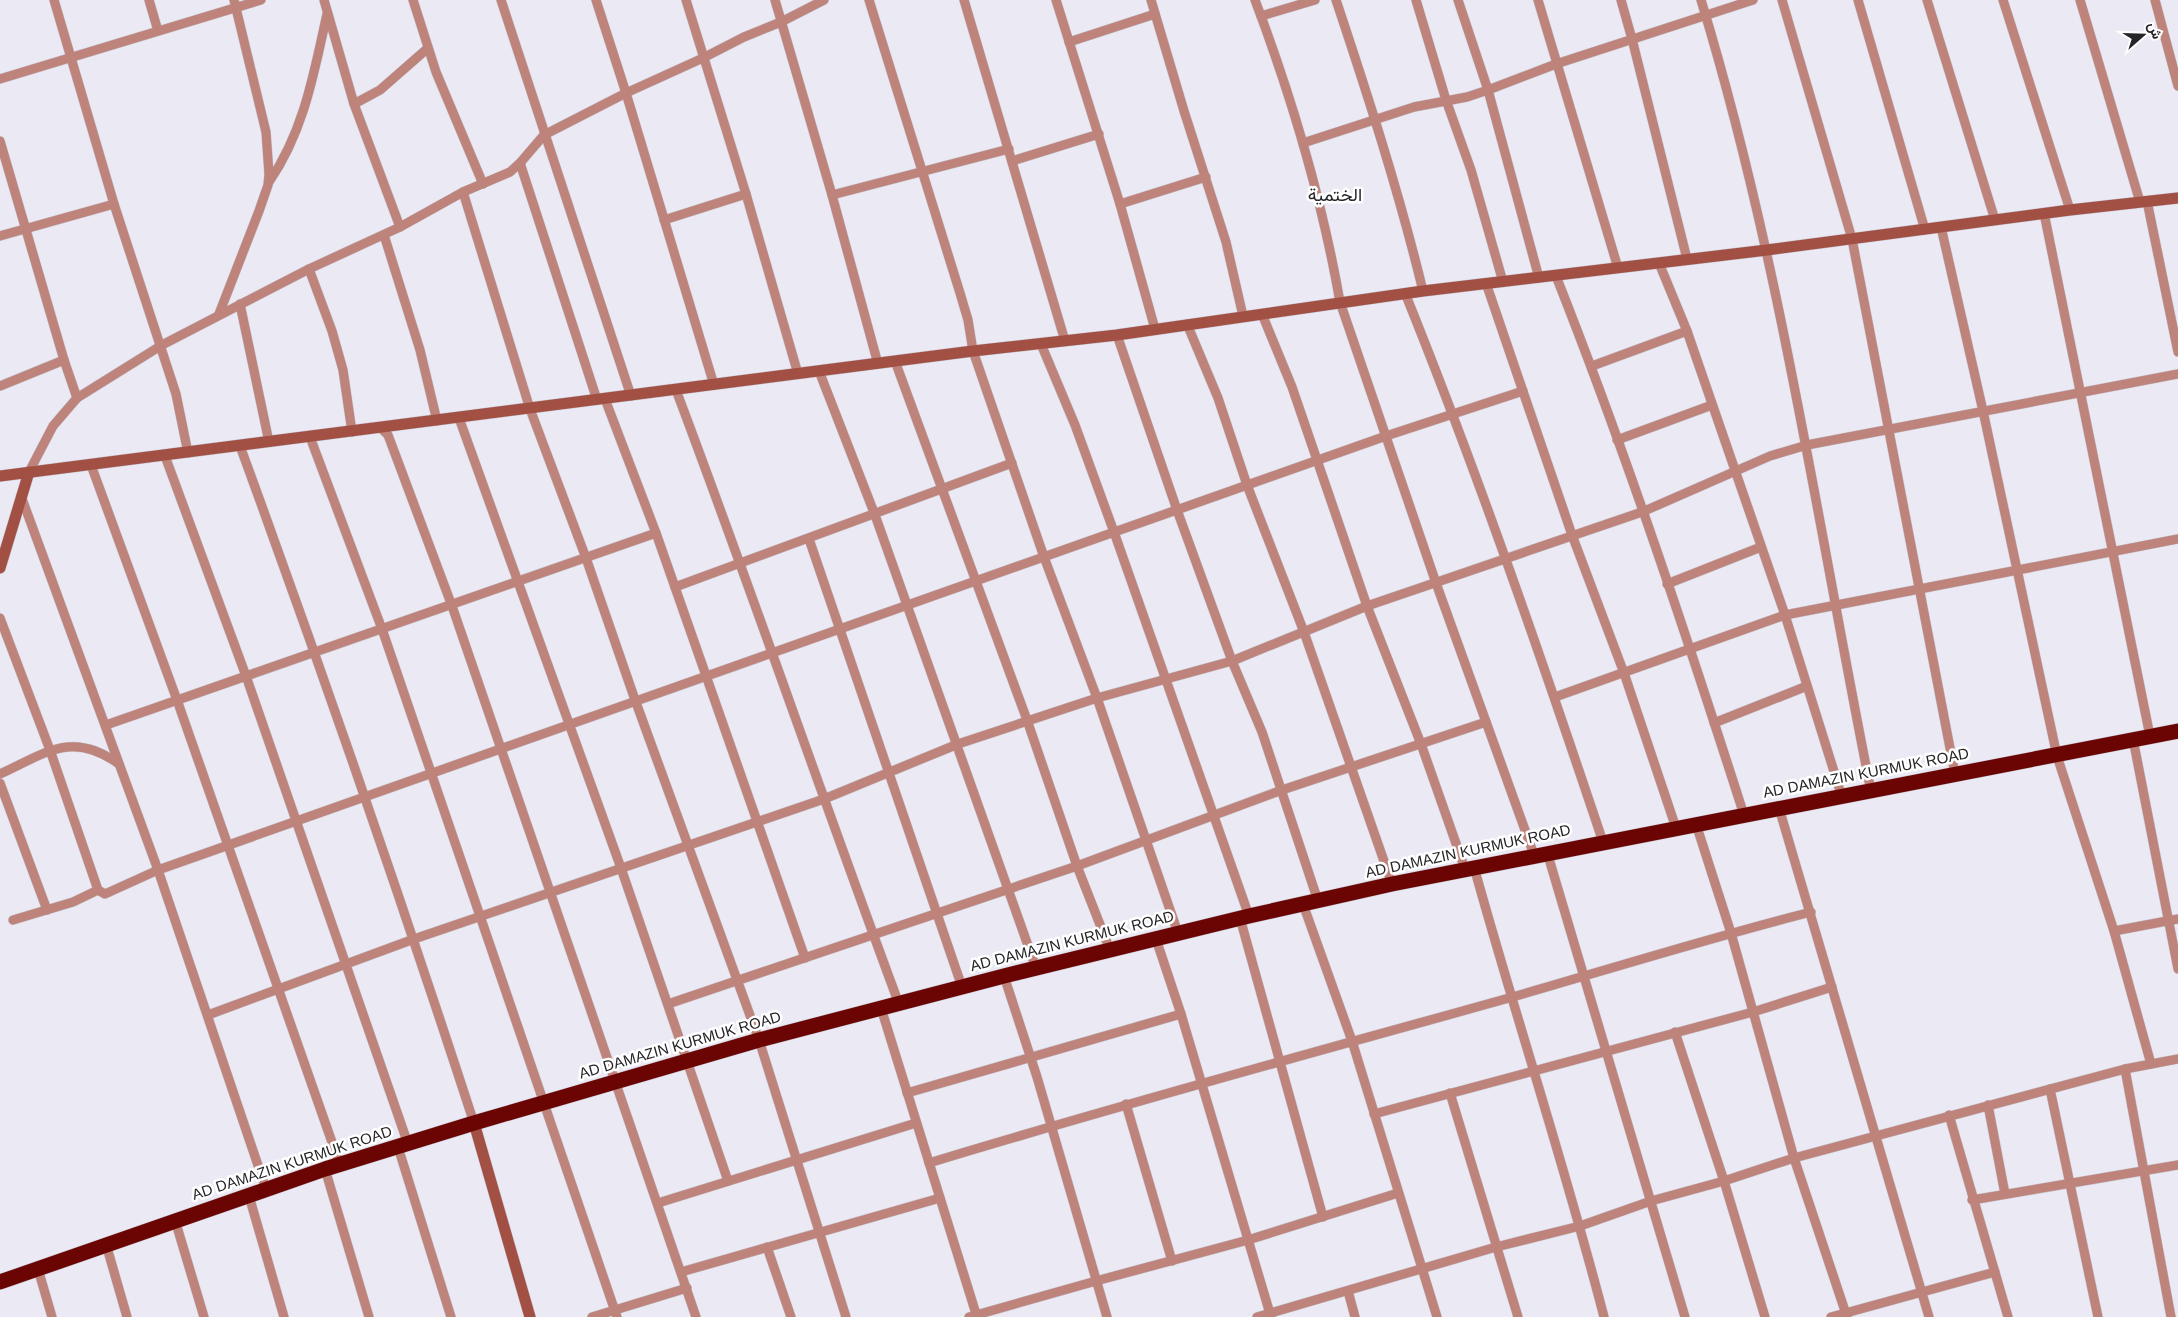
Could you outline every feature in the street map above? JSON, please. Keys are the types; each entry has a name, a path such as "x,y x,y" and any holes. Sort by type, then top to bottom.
{"highway":[{"name":"AD DAMAZIN KURMUK ROAD","path":"0,1282 266,1189 474,1123 759,1040 1004,976 1244,917 1540,853 2057,756 2178,731"}],"street":[{"path":"54,0 114,204 162,345 176,394 188,453"},
{"path":"148,0 158,31"},
{"path":"0,79 158,31 235,3 260,0"},
{"path":"324,0 354,104 400,227"},
{"path":"413,0 436,72 483,184"},
{"path":"501,0 631,396"},
{"path":"596,0 714,385"},
{"path":"686,0 746,194 798,374"},
{"path":"774,0 832,195 878,364"},
{"path":"0,568 29,472 52,426 77,398 162,345 218,314 309,269 384,235 463,192 510,172 544,135 626,93 744,37 781,22 824,0"},
{"path":"869,0 968,320 972,351 1044,556 1097,698 1178,933"},
{"path":"964,0 1064,340"},
{"path":"1056,0 1099,134 1155,329"},
{"path":"1151,0 1226,242 1243,316"},
{"path":"1255,0 1303,143 1332,258 1340,302 1436,583 1486,722 1540,853 1584,977 1685,1317"},
{"path":"1261,16 1315,0"},
{"path":"1336,0 1402,206 1423,291"},
{"path":"1416,0 1446,100 1471,170 1503,282"},
{"path":"1458,0 1488,90 1540,278"},
{"path":"1538,0 1618,268"},
{"path":"1621,0 1687,259"},
{"path":"1701,0 1767,250 1807,445 1872,791"},
{"path":"1303,143 1414,107 1467,97 1556,64 1753,0"},
{"path":"1782,0 1852,239 1921,588 1955,774"},
{"path":"1858,0 1925,230"},
{"path":"1926,0 1995,220"},
{"path":"2003,0 2070,210"},
{"path":"2080,0 2144,201 2178,352"},
{"path":"2155,0 2178,86"},
{"path":"235,3 266,132 269,152 268,185"},
{"path":"218,314 268,185 282,163 305,110 327,14"},
{"path":"1069,42 1155,14"},
{"path":"354,104 380,90 428,48"},
{"path":"1012,161 1099,134"},
{"path":"0,141 64,360 77,398"},
{"path":"832,195 1009,150"},
{"path":"520,163 601,399 656,533 805,958"},
{"path":"1120,204 1206,177"},
{"path":"463,192 530,409 586,558 759,1040 846,1317"},
{"path":"664,220 746,194"},
{"path":"0,476 972,351 1117,335 1405,293 1540,278 1941,228 2044,213 2178,198"},
{"path":"0,236 114,204"},
{"path":"2044,213 2150,736"},
{"path":"1941,228 1983,411 2057,756 2114,931 2151,1064"},
{"path":"384,235 420,350 437,421"},
{"path":"1659,263 1687,331 1785,615 1842,797"},
{"path":"309,269 344,370 352,432"},
{"path":"1556,276 1592,366 1690,648 1744,815"},
{"path":"1486,284 1572,535 1624,673 1676,828"},
{"path":"1405,293 1455,415 1555,698 1603,842"},
{"path":"240,304 269,442"},
{"path":"1262,314 1292,387 1367,606 1470,868 1580,1226 1604,1317"},
{"path":"1187,324 1218,398 1247,485 1304,632 1392,884"},
{"path":"1592,366 1687,331"},
{"path":"1117,335 1177,510 1232,660 1262,732 1282,790 1311,903 1436,1317"},
{"path":"1041,344 1075,424 1214,816 1244,917 1280,1061 1323,1217"},
{"path":"0,386 64,360"},
{"path":"895,361 1027,720 1077,866 1110,950"},
{"path":"819,371 908,604 1010,888 1036,968"},
{"path":"208,1015 414,939 824,799 958,744 1027,720 1232,660 1367,606 1642,512 1770,456 1807,445 2178,374"},
{"path":"676,390 741,563 899,1004"},
{"path":"0,618 50,750 98,890 105,894 158,870 772,652 1386,436 1455,415 1523,391"},
{"path":"1617,440 1712,405"},
{"path":"459,418 621,868 728,1181"},
{"path":"381,428 388,435 451,604 696,1317"},
{"path":"310,437 382,628 482,916 616,1313"},
{"path":"240,446 315,652 414,939 474,1123 530,1317"},
{"path":"165,456 246,676 346,964 403,1146 451,1317"},
{"path":"675,587 943,490 1012,463"},
{"path":"91,465 177,700 279,989 332,1167 368,1317"},
{"path":"21,495 158,870 266,1189"},
{"path":"106,725 656,533"},
{"path":"809,539 962,987"},
{"path":"1555,698 1785,615 2178,540"},
{"path":"1667,584 1761,547"},
{"path":"1714,723 1807,686"},
{"path":"668,1004 1077,866 1282,790 1486,722"},
{"path":"2133,739 2173,920 2178,969"},
{"path":"0,774 50,750 76,745 92,748 107,755 119,764"},
{"path":"0,783 47,910"},
{"path":"1779,808 1929,1317"},
{"path":"1696,824 1731,933 1794,1158 1846,1315"},
{"path":"14,920 73,902 98,890"},
{"path":"929,1163 1201,1082 1584,977 1731,933 1810,912"},
{"path":"2114,931 2173,920"},
{"path":"1156,938 1181,1014 1270,1315"},
{"path":"1004,976 1031,1057 1107,1317"},
{"path":"1374,1114 1752,1012 1832,987"},
{"path":"881,1008 975,1316 1248,1240 1398,1193"},
{"path":"906,1093 1181,1014"},
{"path":"1675,1032 1724,1181 1765,1317"},
{"path":"1256,1317 1270,1315 1496,1247 1580,1226 1651,1201 1724,1181 1794,1158 2125,1069 2178,1059"},
{"path":"2125,1069 2171,1317"},
{"path":"2050,1089 2098,1317"},
{"path":"1450,1093 1518,1317"},
{"path":"1126,1104 1172,1261"},
{"path":"1988,1105 2005,1194"},
{"path":"1949,1116 1972,1200 2008,1317"},
{"path":"658,1203 916,1123"},
{"path":"1972,1200 2178,1165"},
{"path":"249,1196 284,1317"},
{"path":"681,1272 940,1198"},
{"path":"175,1220 204,1317"},
{"path":"106,1244 127,1317"},
{"path":"768,1247 791,1317"},
{"path":"38,1269 52,1317"},
{"path":"1831,1317 1846,1315 1922,1290 1995,1272"},
{"path":"592,1317 616,1313 686,1288"},
{"path":"1348,1291 1355,1317"}],"district":[{"name":"الختمية","path":"1335,195"}]}
